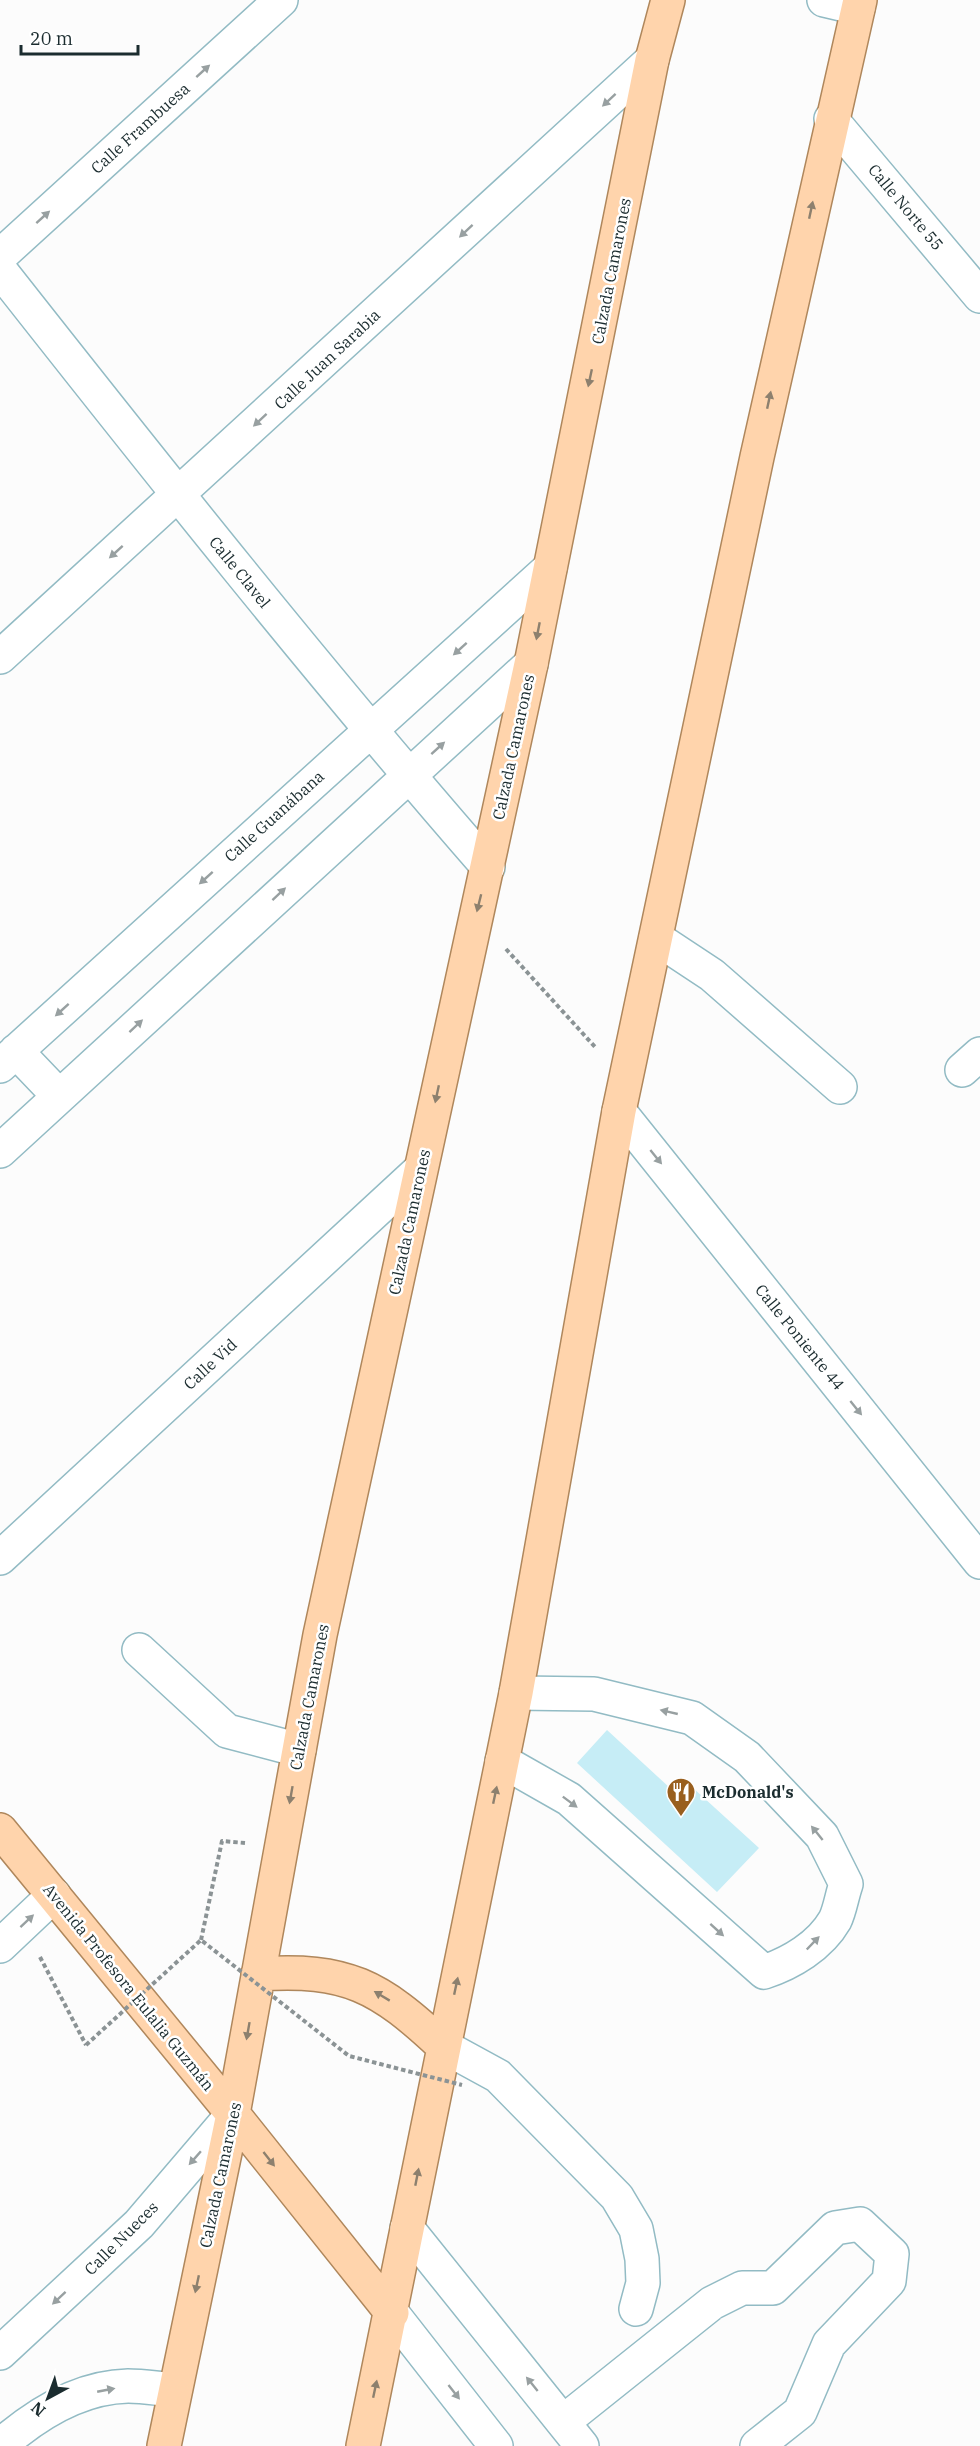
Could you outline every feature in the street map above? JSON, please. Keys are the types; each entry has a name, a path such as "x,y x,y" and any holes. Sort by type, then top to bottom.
{"main road":[{"name":"Calzada Camarones","path":"164,2446 233,2114 320,1635 488,867 652,60 668,0"},
{"path":"363,2446 392,2313 443,2046 516,1694 623,1096 756,457 831,119 859,4"},
{"name":"Avenida Profesora Eulalia Guzmán","path":"0,1830 233,2114 392,2313"},
{"path":"258,1974 299,1971 341,1977 380,1994 414,2018 443,2046"}],"street":[{"name":"Calle Frambuesa","path":"0,256 281,0"},
{"path":"824,0 859,4"},
{"name":"Calle Juan Sarabia","path":"0,657 652,60"},
{"name":"Calle Norte 55","path":"831,119 877,170 980,296"},
{"name":"Calle Clavel","path":"0,270 178,496 369,730 488,867"},
{"name":"Calle Guanábana","path":"8,1058 550,568"},
{"path":"0,1151 531,664"},
{"path":"656,938 712,975 840,1087"},
{"path":"8,1058 59,1096"},
{"name":"Calle Poniente 44","path":"623,1096 980,1562"},
{"name":"Calle Vid","path":"0,1558 420,1170"},
{"path":"139,1650 227,1731 299,1750"},
{"path":"502,1761 569,1799 764,1972 787,1964 809,1949 835,1920 846,1884 822,1836 747,1757 701,1724 692,1718 594,1694 516,1694"},
{"path":"12,1935 54,1895"},
{"path":"443,2046 498,2076 617,2197 636,2229 642,2259 643,2283 636,2309"},
{"name":"Calle Nueces","path":"0,2353 139,2224 233,2114"},
{"path":"407,2228 572,2434 712,2302 742,2288 773,2288 835,2228 860,2224 892,2254 889,2281 829,2344 800,2412 757,2446"},
{"path":"392,2313 496,2446"},
{"path":"0,2446 44,2412 83,2395 127,2386 175,2390"}],"path":[{"path":"476,915 623,1096"},
{"path":"12,1935 86,2045 201,1940 222,1841"},
{"path":"201,1940 349,2056 462,2085"}],"building":[{"name":"McDonald's","path":"607,1730 670,1788 681,1777 759,1848 717,1892 577,1763"}],"place":[{"name":"McDonald's","path":"681,1818"}]}
